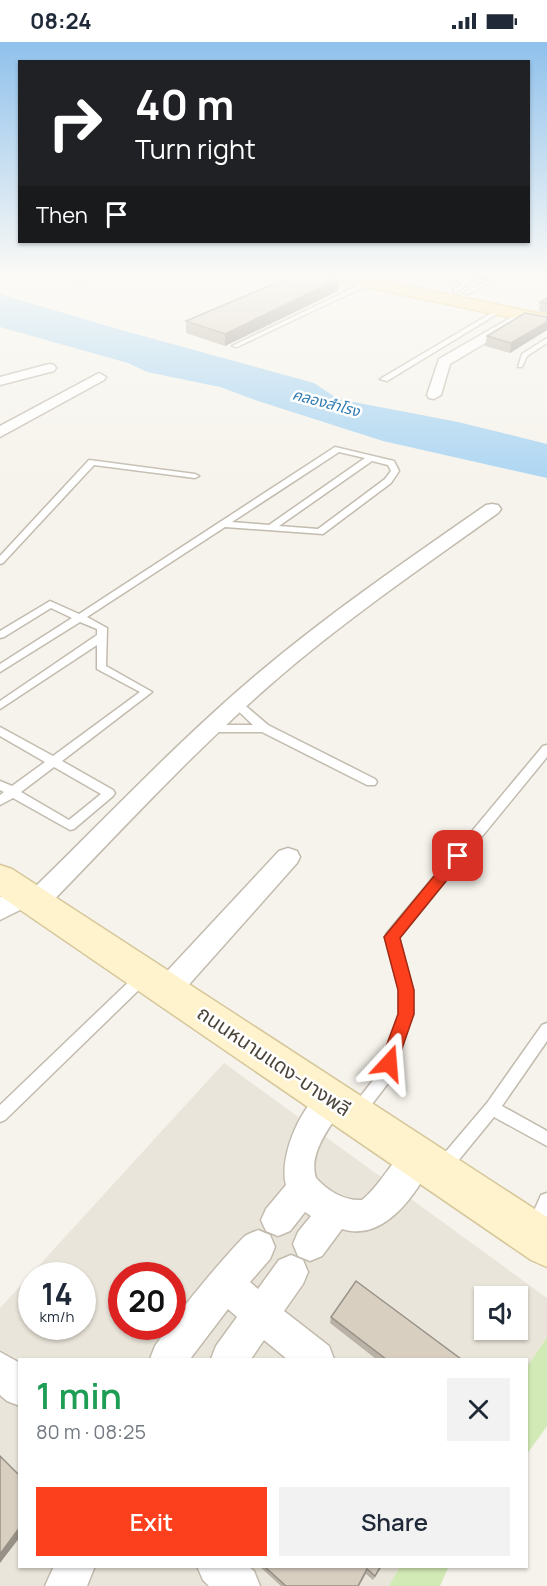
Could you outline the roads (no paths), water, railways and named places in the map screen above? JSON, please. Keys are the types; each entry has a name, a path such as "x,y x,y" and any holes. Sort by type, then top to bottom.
{"main road":[{"name":"ถนนหนามแดง-บางพลี","path":"12,894 156,982 429,1165 542,1227"}],"street":[{"path":"434,395 444,362 470,346"},
{"path":"0,381 49,368"},
{"path":"0,432 99,377"},
{"path":"12,894 209,729 262,680 367,598 492,509"},
{"path":"156,982 288,857"},
{"path":"343,1108 304,1140 297,1174 303,1189 326,1207 348,1216 365,1216 380,1207 429,1165"},
{"path":"169,1358 193,1323 303,1189"},
{"path":"230,1358 336,1211"},
{"path":"226,1283 260,1316 315,1358"},
{"path":"0,1370 18,1386"},
{"path":"219,1568 239,1586"}],"lane":[{"path":"384,379 439,346"},
{"path":"520,366 524,355 537,346"},
{"path":"0,669 222,524 338,449 391,463 394,471 388,481 320,532 222,524"},
{"path":"271,528 372,457"},
{"path":"0,561 92,462 195,476"},
{"path":"0,635 50,604 102,628 101,667 147,692 0,801"},
{"path":"0,706 101,637"},
{"path":"237,704 264,728 370,782"},
{"path":"209,729 264,728"},
{"path":"0,731 109,793 70,826 0,785"},
{"path":"343,1108 384,1077 406,1014 406,990 392,937 547,749"},
{"path":"0,1115 156,982"},
{"path":"429,1165 492,1108 547,1029"},
{"path":"492,1108 547,1139"}],"water":[{"name":"คลองสำโรง","path":"68,346 180,346 314,383 338,399 458,422 547,444 547,478 383,441 220,387 147,372 128,363"}]}
